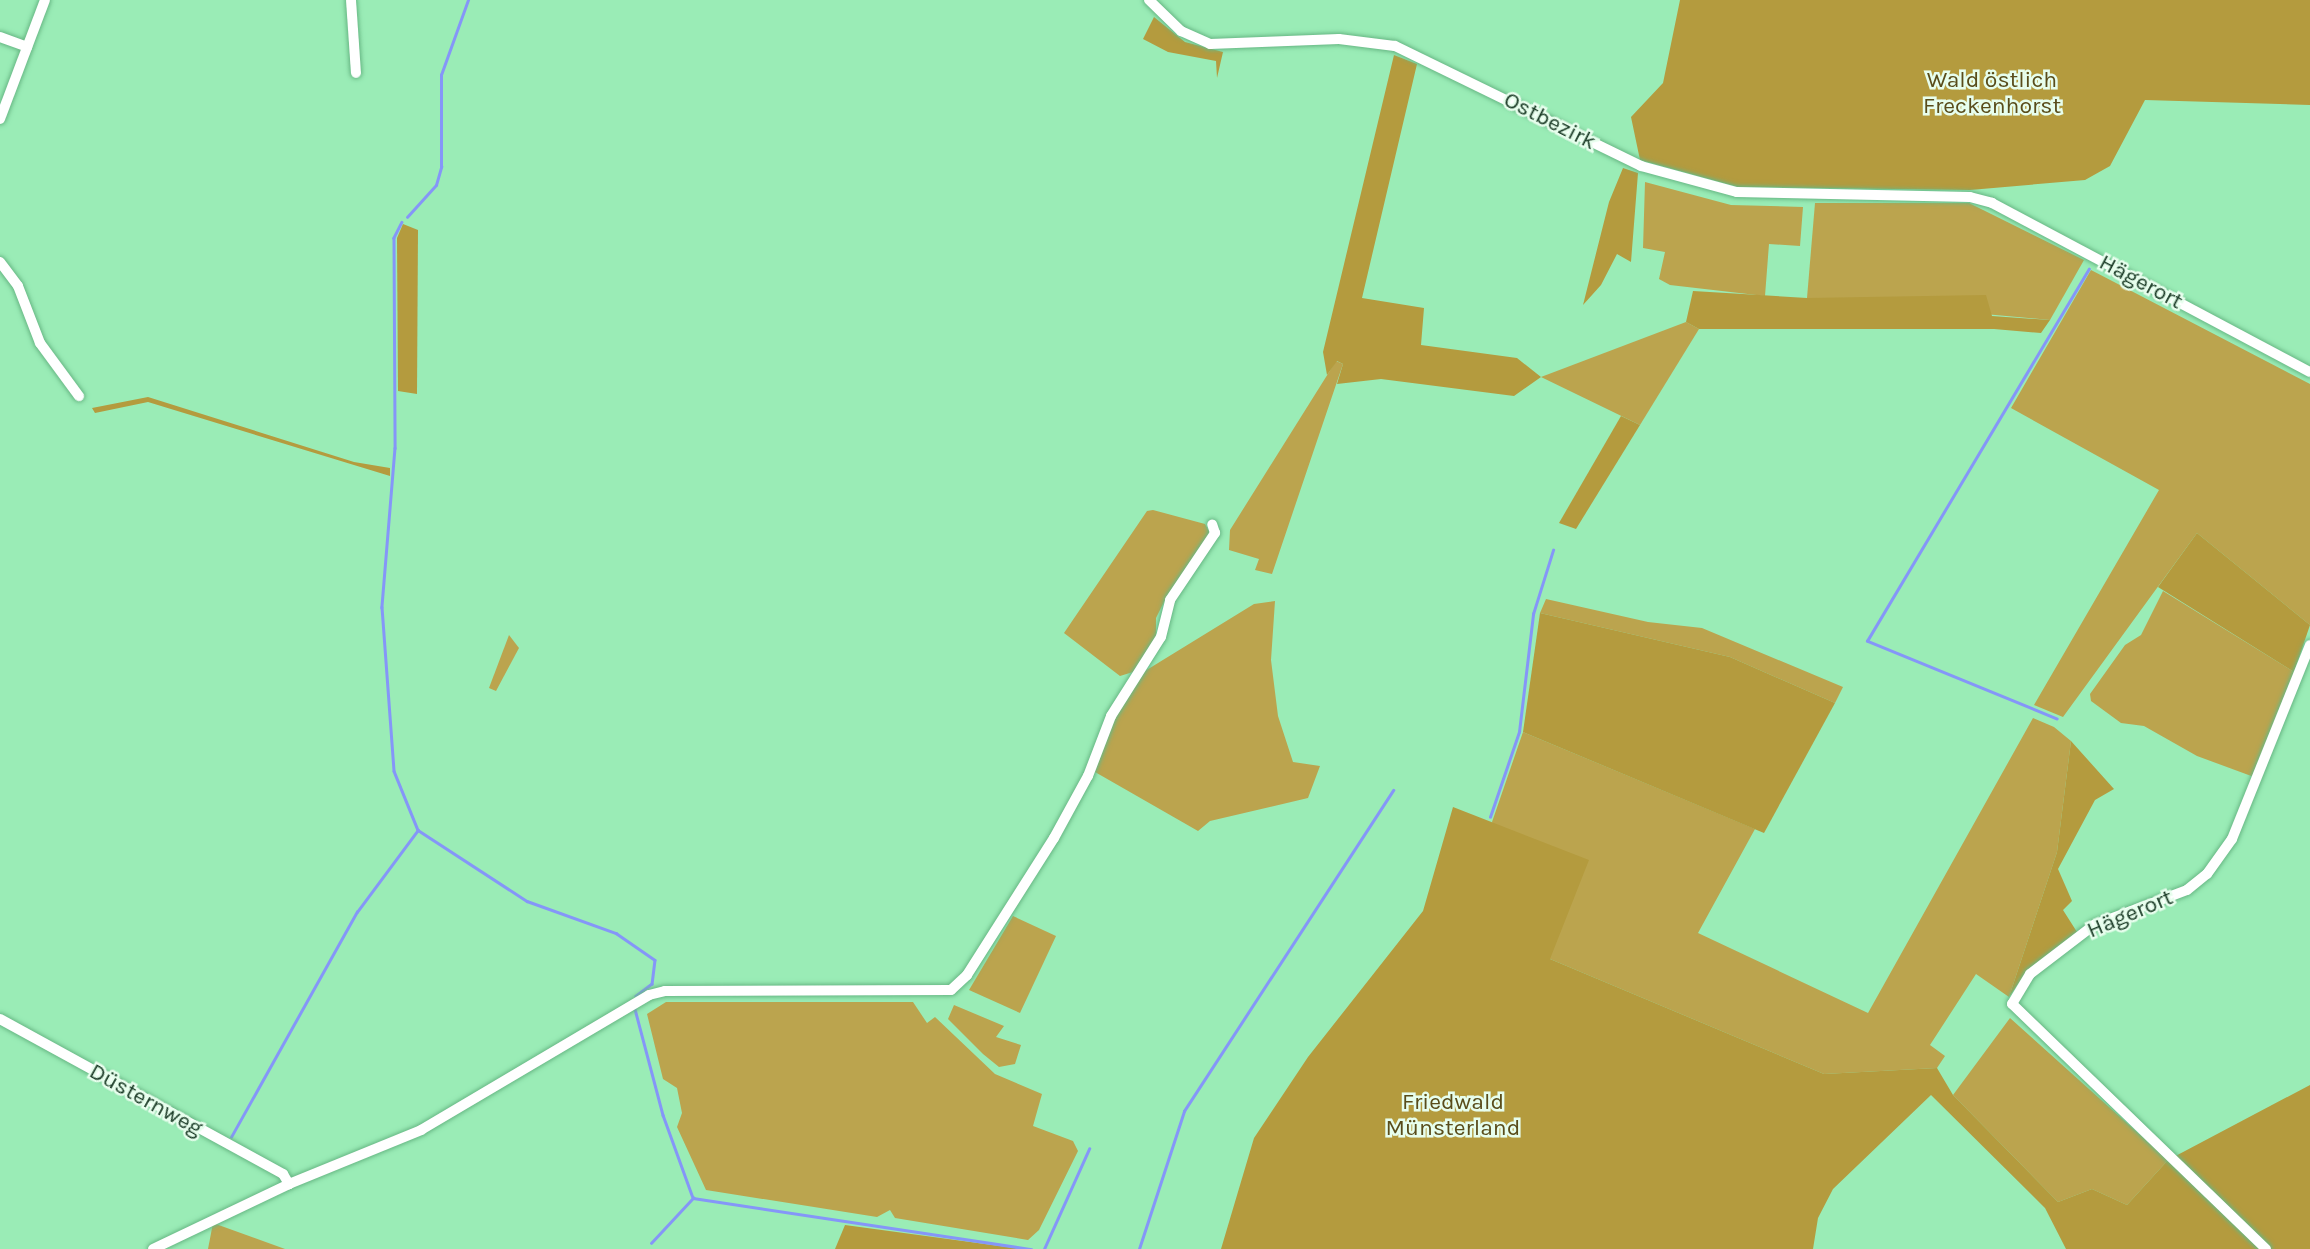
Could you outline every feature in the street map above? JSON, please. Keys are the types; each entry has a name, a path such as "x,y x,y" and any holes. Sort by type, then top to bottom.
{"street":[{"path":"0,119 45,0"},
{"path":"351,0 356,73"},
{"name":"Ostbezirk","path":"1149,0 1181,31 1210,44 1339,39 1395,46 1641,166 1737,192 1970,197"},
{"path":"0,37 27,47"},
{"name":"Hägerort","path":"1970,197 1992,203 2310,372"},
{"path":"0,262 18,286 40,343 79,396"},
{"path":"153,1249 289,1184 421,1130 632,1003 665,991 951,990 967,975 1054,838 1087,776 1111,716 1161,638 1170,600 1215,533 1212,524"},
{"name":"Hägerort","path":"2266,1249 2012,1004 2030,974 2094,925 2187,890 2207,874 2232,839 2310,645"},
{"name":"Düsternweg","path":"0,1019 283,1174 289,1184"}],"shaded area":[{"path":"1645,182 1731,205 1803,207 1800,246 1769,244 1765,296 1670,285 1659,279 1665,252 1643,248"},
{"path":"1815,203 1969,203 2084,260 2050,320 1807,298"},
{"path":"2091,270 2310,384 2310,625 2197,533 2063,717 2034,705 2159,490 2011,408"},
{"path":"1686,322 1699,329 1640,425 1541,377"},
{"path":"1336,361 1343,364 1272,574 1255,570 1259,559 1229,550 1230,530"},
{"path":"1153,510 1205,524 1211,535 1166,598 1156,618 1156,638 1133,672 1120,676 1064,633 1147,511"},
{"path":"2163,591 2294,672 2254,777 2197,756 2144,726 2121,723 2091,701 2090,694 2125,645 2141,635"},
{"path":"1546,599 1648,622 1702,628 1843,687 1835,703 1730,657 1540,613"},
{"path":"1275,601 1271,660 1278,716 1293,762 1320,766 1308,798 1210,821 1198,831 1095,772 1114,720 1145,671 1254,604"},
{"path":"509,635 519,648 496,691 489,688"},
{"path":"2033,718 2054,727 2071,741 2057,852 2009,997 1976,974 1930,1045 1945,1056 1937,1068 1824,1074 1550,959 1492,822 1523,732 1755,829 1698,933 1868,1013"},
{"path":"1013,916 1056,936 1020,1013 969,990"},
{"path":"666,1002 913,1002 927,1023 935,1017 995,1074 1042,1094 1033,1126 1073,1141 1078,1151 1039,1230 1028,1240 895,1218 890,1210 877,1217 706,1190 677,1127 682,1113 677,1088 663,1079 647,1014"},
{"path":"954,1005 1004,1026 996,1037 1021,1045 1015,1064 999,1067 983,1054 948,1019"},
{"path":"2010,1018 2168,1160 2127,1205 2092,1189 2058,1202 1953,1095"},
{"path":"213,1223 285,1249 208,1249"}],"green space":[{"name":"Wald östlich Freckenhorst","path":"1680,0 2310,0 2310,105 2145,100 2110,166 2085,180 1970,190 1738,187 1640,160 1631,117 1663,83"},
{"path":"1154,17 1185,42 1223,52 1217,78 1216,61 1168,52 1143,39"},
{"path":"1394,55 1417,64 1362,298 1424,308 1421,345 1517,358 1541,377 1514,396 1381,379 1337,384 1343,364 1337,361 1327,375 1323,352"},
{"path":"1623,168 1638,173 1631,262 1617,254 1601,285 1583,305 1609,202"},
{"path":"403,224 418,230 417,394 398,391 397,238"},
{"path":"1693,291 1807,298 1986,295 1992,316 2050,320 2041,333 1994,329 1699,329 1686,322"},
{"path":"148,397 354,462 390,468 390,476 148,402 95,413 92,408"},
{"path":"1621,416 1640,425 1576,529 1559,523"},
{"path":"2197,533 2310,625 2294,672 2158,587"},
{"path":"1540,613 1730,657 1835,703 1764,833 1523,732"},
{"path":"2071,741 2114,789 2095,800 2058,869 2072,901 2063,910 2077,932 2027,971 2009,997 2057,852"},
{"name":"Friedwald Münsterland","path":"1453,807 1589,860 1550,959 1824,1074 1937,1068 1953,1095 2058,1202 2092,1189 2127,1205 2168,1160 2310,1085 2310,1249 2066,1249 2045,1208 1931,1095 1833,1189 1818,1218 1813,1249 1221,1249 1254,1138 1308,1057 1423,911"},
{"path":"845,1225 1021,1249 835,1249"}],"waterway":[{"path":"407,217 436,185 441,167 441,75 468,0"},
{"path":"402,222 394,238 395,448 382,607 394,771 418,830 527,901 616,933 655,960 652,984 636,996"},
{"path":"2057,719 1867,641 2089,269"},
{"path":"1490,817 1519,732 1533,614 1553,550"},
{"path":"1139,1249 1184,1111 1393,790"},
{"path":"231,1137 357,912 418,830"},
{"path":"635,1009 663,1115 693,1198"},
{"path":"1044,1249 1089,1149"},
{"path":"693,1198 1031,1249"},
{"path":"651,1243 693,1198"}]}
